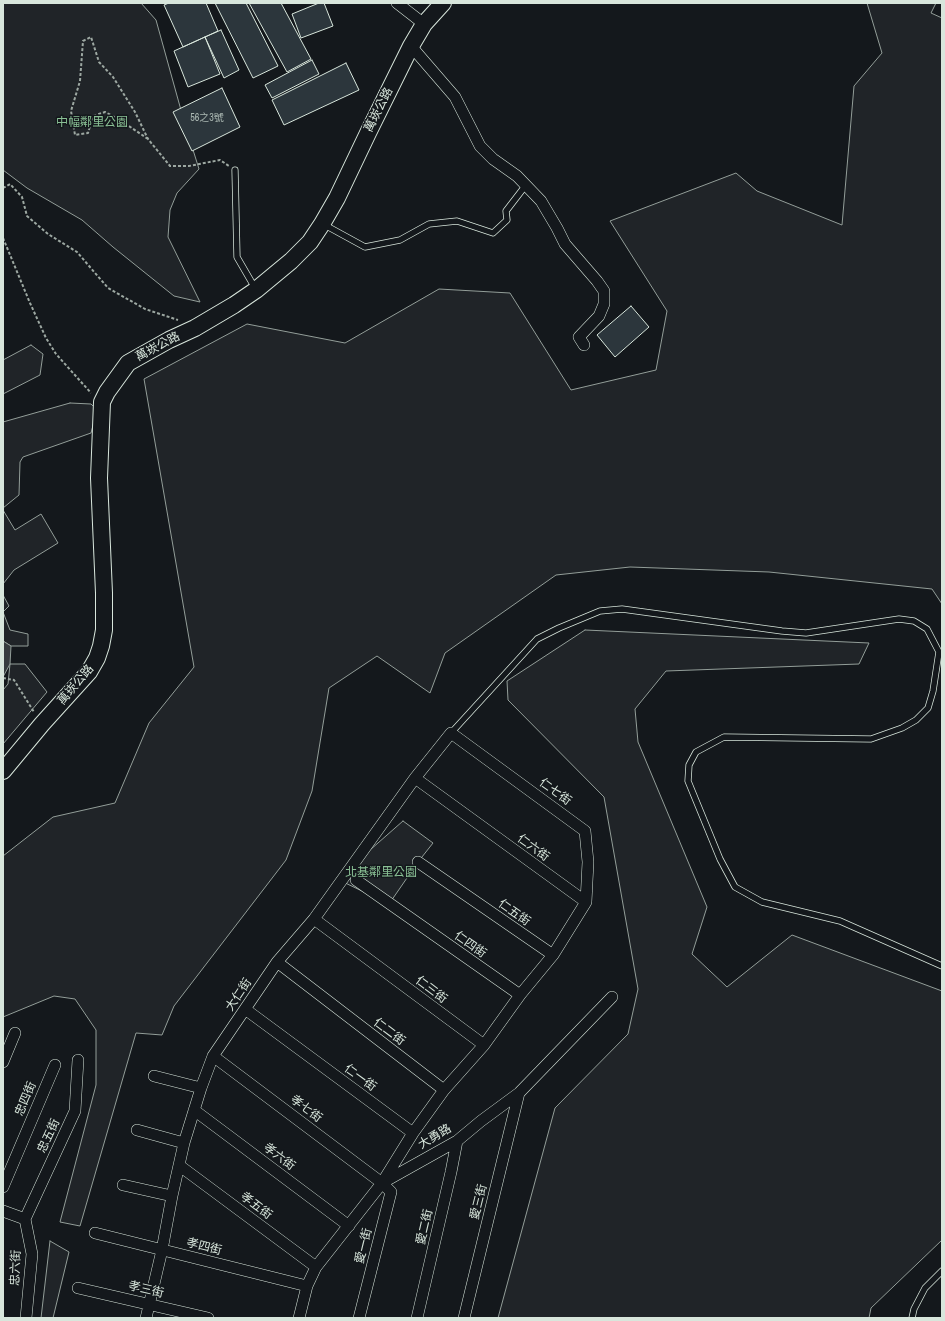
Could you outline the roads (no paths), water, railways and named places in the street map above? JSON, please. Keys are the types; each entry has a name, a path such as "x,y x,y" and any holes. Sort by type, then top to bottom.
{"street":[{"path":"397,3 424,24"},
{"name":"萬崁公路","path":"3,771 42,724 89,672 97,658 101,646 104,623 104,593 99,478 102,402 107,392 128,363 195,328 256,290 291,261 310,242 337,198 411,46 424,24 443,3"},
{"path":"411,46 455,97 480,146 493,159 517,176 541,201 565,244 604,291 604,304 599,316 579,337 584,345"},
{"name":"大仁街","path":"146,1318 162,1250 184,1143 201,1088 213,1056 276,962 314,919 416,778 451,733"},
{"name":"仁七街","path":"451,733 585,830 588,862 586,902"},
{"name":"仁六街","path":"416,778 586,902"},
{"name":"仁五街","path":"418,862 553,955"},
{"name":"仁四街","path":"356,880 520,996"},
{"path":"382,1183 413,1133 444,1090 484,1045 520,996 553,955 586,902"},
{"name":"仁三街","path":"314,919 484,1045"},
{"name":"仁二街","path":"276,962 444,1090"},
{"name":"大勇路","path":"299,1318 307,1286 316,1267 382,1183 457,1141 480,1121 519,1093 612,997"},
{"name":"仁一街","path":"245,1009 413,1133"},
{"path":"3,1062 15,1033"},
{"name":"孝七街","path":"213,1056 382,1183"},
{"name":"忠五街","path":"25,1219 75,1111 78,1060"},
{"name":"忠四街","path":"3,1187 55,1065"},
{"path":"154,1076 201,1088"},
{"name":"愛三街","path":"464,1318 519,1093"},
{"name":"孝六街","path":"194,1110 349,1226"},
{"path":"137,1130 184,1143"},
{"name":"愛二街","path":"417,1318 457,1141"},
{"name":"孝五街","path":"180,1166 316,1267"},
{"name":"愛一街","path":"359,1318 391,1192 382,1183"},
{"path":"123,1185 172,1196"},
{"path":"3,1211 25,1219"},
{"name":"忠六街","path":"25,1219 32,1254 26,1318"},
{"name":"孝四街","path":"95,1234 307,1286"},
{"name":"孝三街","path":"78,1288 208,1318"}],"lane":[{"path":"235,170 237,257 256,290"},
{"path":"322,224 364,247 400,240 429,224 456,222 493,233 507,220 506,211 526,185"},
{"path":"451,733 537,639 600,611 622,609 806,633 899,619 914,621 927,629 940,652 933,691 928,708 916,720 902,728 871,739 724,737 696,752 689,765 688,781 720,859 735,887 762,902 840,921 942,966"},
{"path":"912,1318 914,1309 926,1288 942,1271"}],"park label":[{"name":"中幅鄰里公園","path":"92,123"},
{"name":"北基鄰里公園","path":"381,873"}]}
